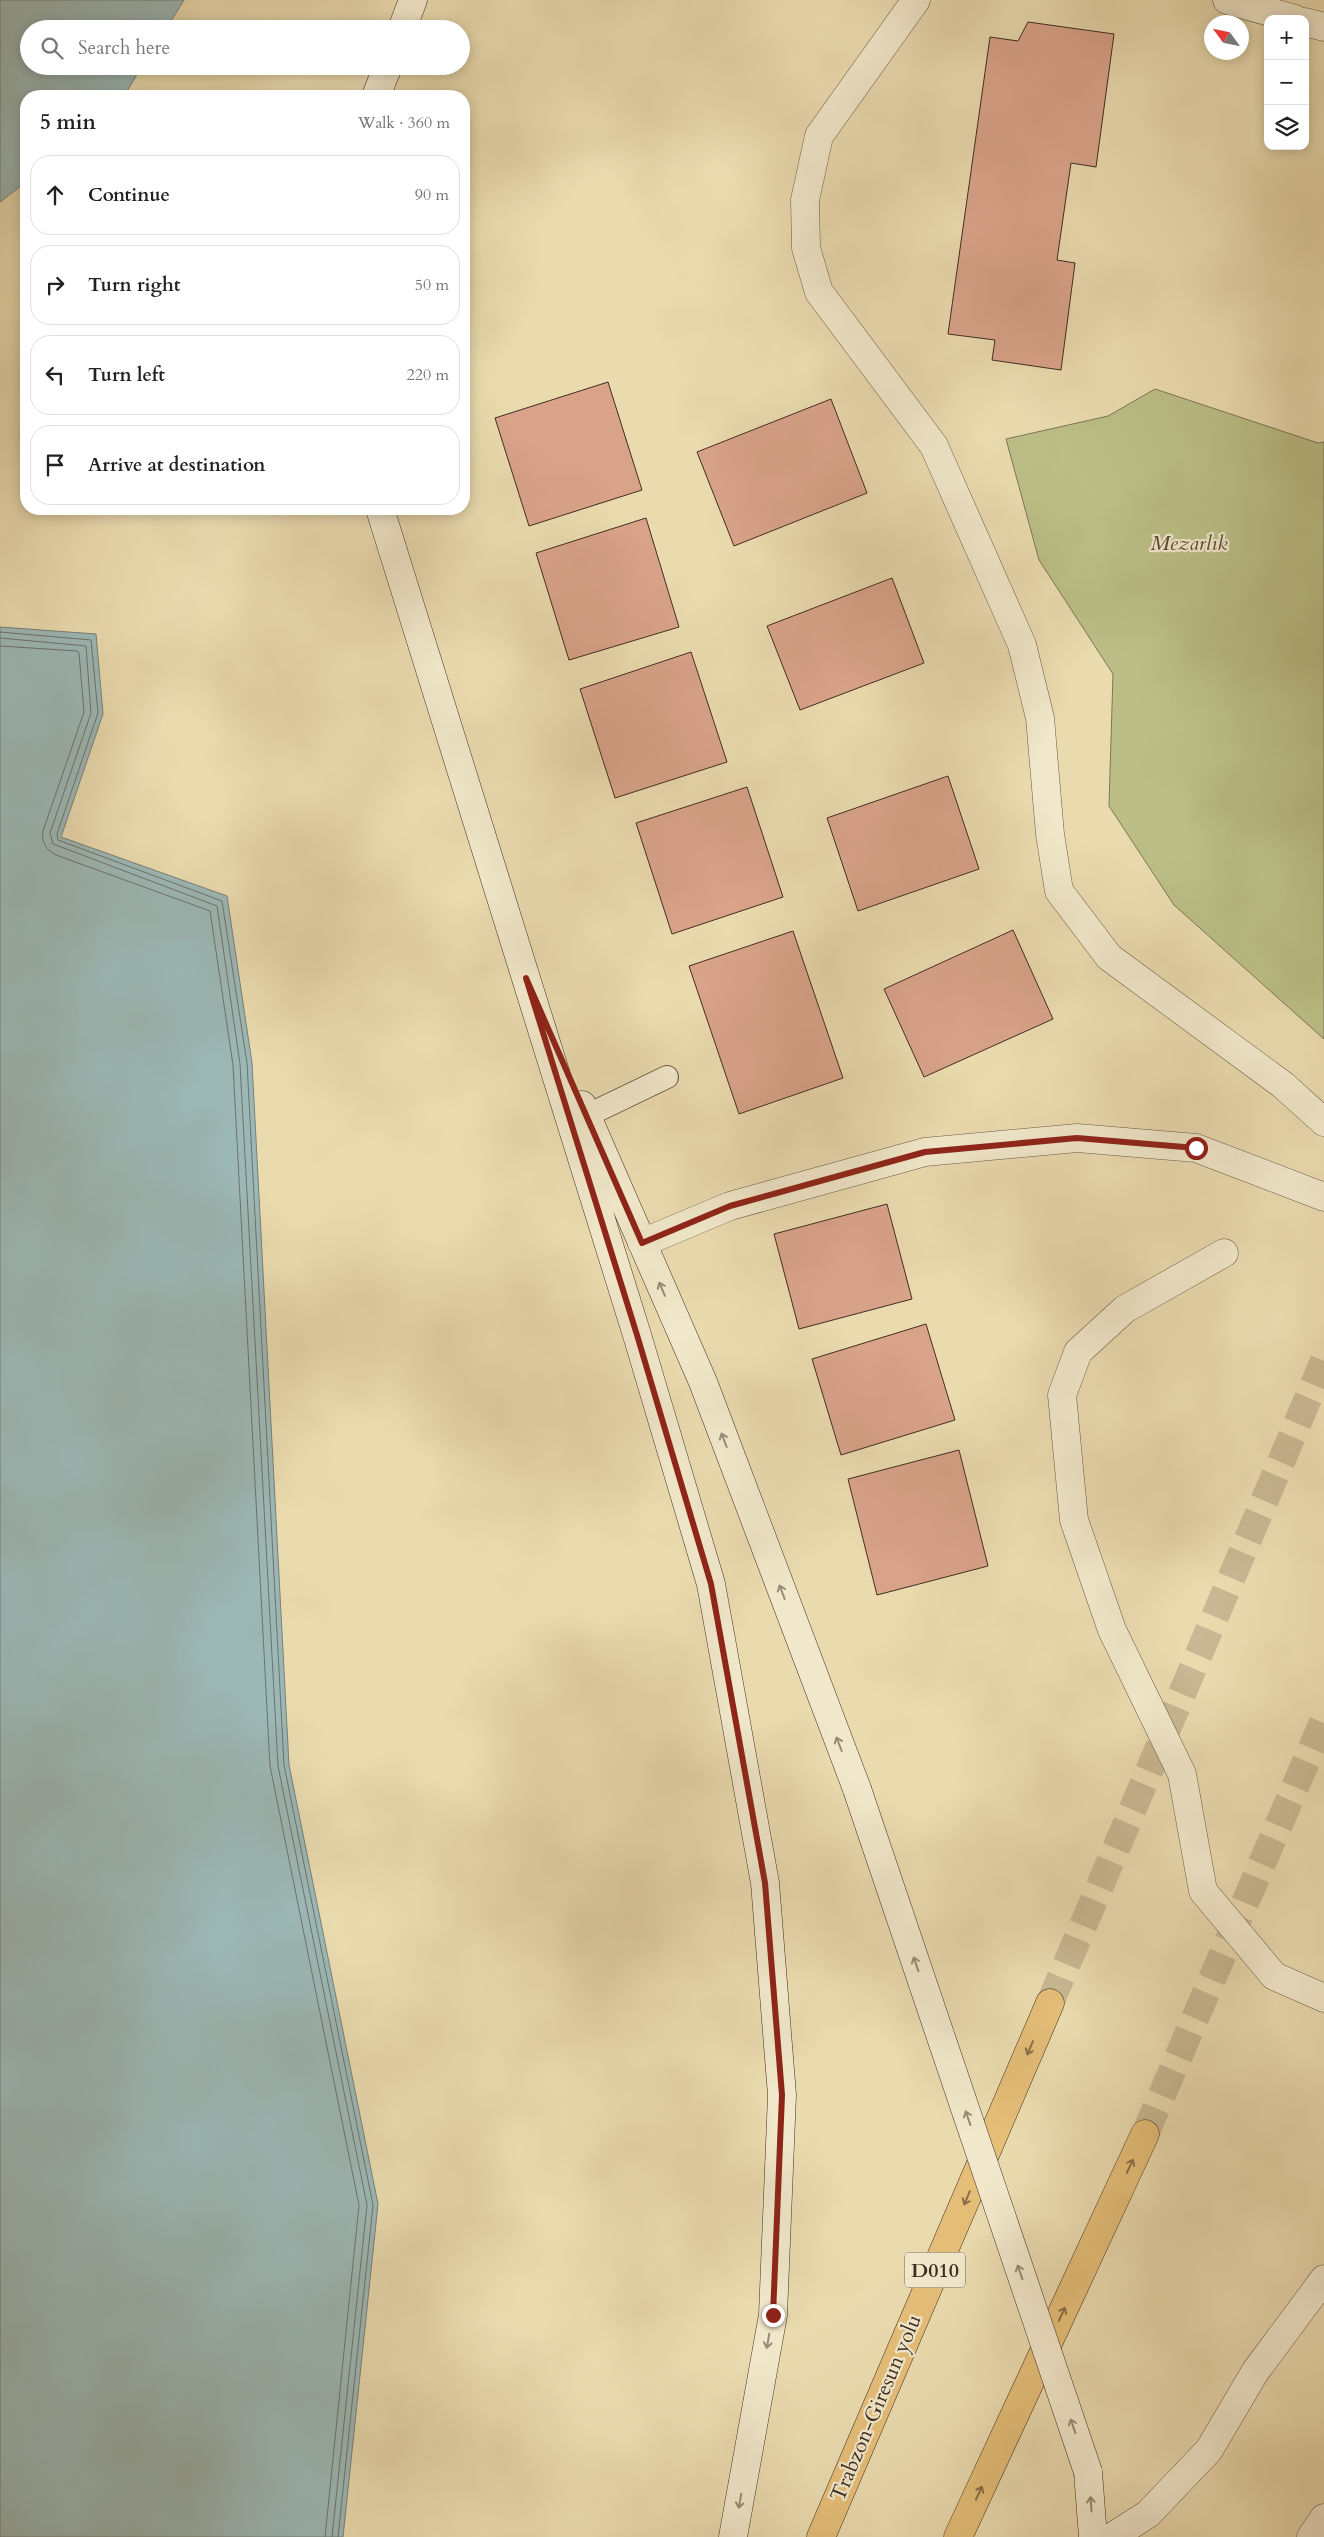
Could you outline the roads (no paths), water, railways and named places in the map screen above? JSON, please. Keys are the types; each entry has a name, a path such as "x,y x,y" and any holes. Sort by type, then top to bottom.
{"highway":[{"name":"Trabzon-Giresun yolu","path":"821,2537 1050,2004"},
{"path":"958,2537 1145,2134"}],"main road":[{"path":"405,20 413,0"},
{"path":"916,0 818,136 805,200 806,248 819,292 934,446 1022,645 1040,718 1050,834 1059,891 1109,956 1283,1085 1324,1122"},
{"path":"1227,0 1281,15"},
{"path":"1309,23 1324,27"},
{"path":"378,90 384,75"},
{"path":"382,515 637,1335 711,1584 765,1883 782,2095 773,2315 733,2537"},
{"path":"526,978 703,1382 856,1789 1088,2472 1093,2537"},
{"path":"642,1243 730,1206 925,1152 1077,1138 1196,1148 1324,1197"},
{"path":"1224,1253 1125,1309 1078,1352 1062,1395 1074,1520 1112,1630 1182,1774 1203,1891 1274,1976 1324,1998"},
{"path":"1112,2537 1148,2514 1210,2450 1255,2372 1324,2279"},
{"path":"1311,2537 1324,2518"}],"lane":[{"path":"586,1116 667,1077"}],"water":[{"path":"0,0 184,0 172,20 20,20 20,75 137,75 128,90 20,90 20,187 0,202"},
{"path":"0,627 96,634 103,714 61,837 227,896 252,1063 289,1765 378,2204 343,2537 0,2537"}],"tunnel":[{"path":"1050,2003 1324,1361"},
{"path":"1145,2134 1324,1720"}],"park label":[{"name":"Mezarlık","path":"1189,543"}]}
